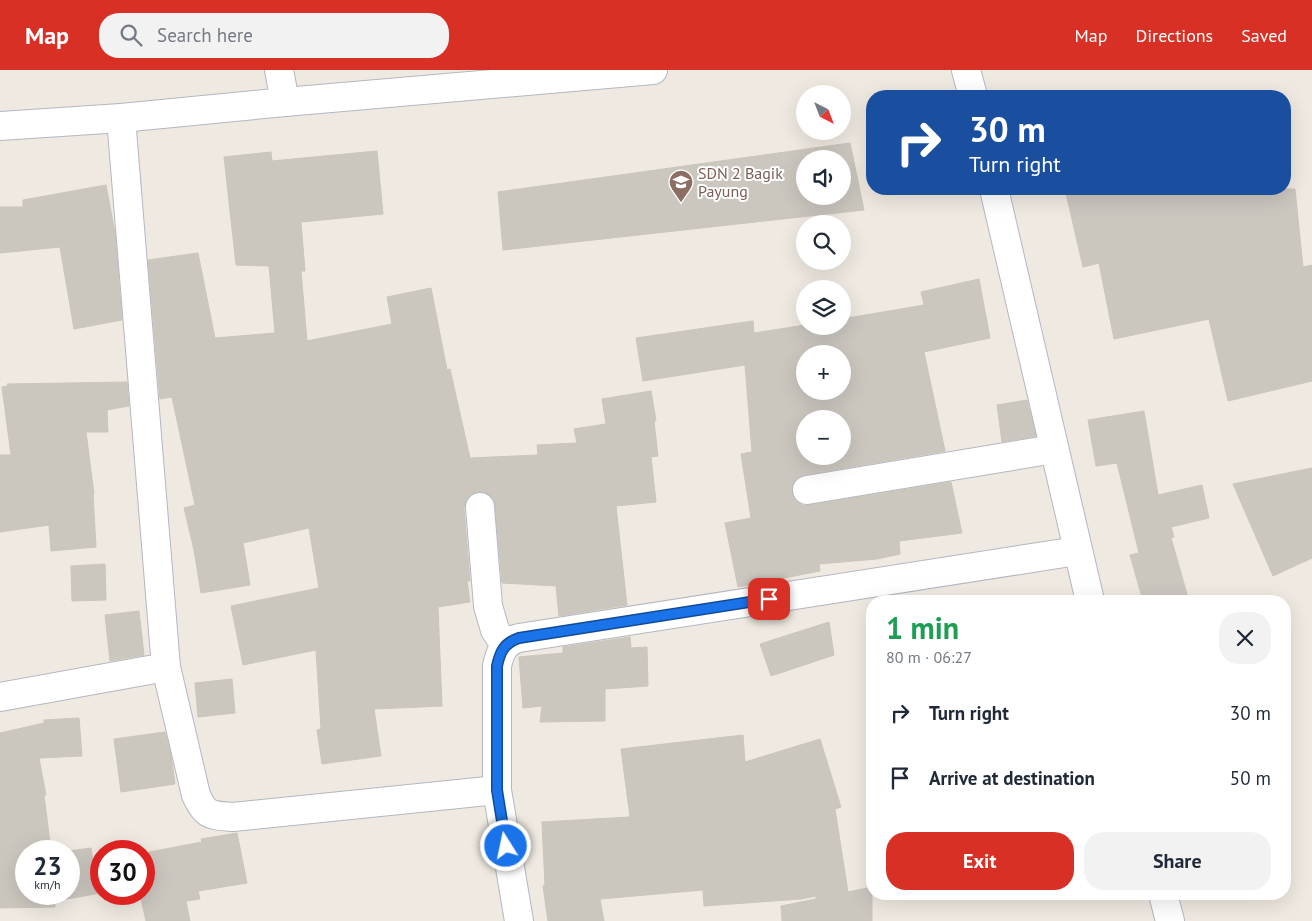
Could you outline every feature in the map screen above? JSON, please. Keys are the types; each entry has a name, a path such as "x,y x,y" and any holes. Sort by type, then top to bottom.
{"street":[{"path":"279,70 285,102"},
{"path":"0,126 121,118 653,70"},
{"path":"966,70 971,90"},
{"path":"121,118 166,666 196,795 202,809 212,815 234,818 497,790"},
{"path":"995,195 1088,595"},
{"path":"807,490 1054,449"},
{"path":"480,507 488,606 495,630 505,645"},
{"path":"519,921 497,790 497,666 499,654 510,641 529,636 1077,550"},
{"path":"0,697 166,666"},
{"path":"1165,900 1170,921"}],"building":[{"name":"SDN 2 Bagik Payung","path":"850,143 864,210 819,215 796,215 796,218 503,250 498,192 796,151 796,205 851,205 851,150 800,150"},
{"path":"377,151 383,214 301,222 305,271 301,271 307,341 392,324 387,297 431,288 447,370 450,369 470,458 538,455 537,445 577,443 574,429 606,424 602,399 651,391 656,420 654,421 658,456 651,457 656,502 616,506 627,605 559,616 556,586 502,583 493,498 486,493 478,492 471,494 464,508 470,581 467,581 470,602 438,607 442,706 374,709 381,756 322,764 317,730 321,729 316,650 243,665 231,606 319,588 309,528 243,543 250,585 201,593 194,550 184,508 195,505 172,397 160,399 148,260 198,253 215,338 275,333 269,266 236,265 224,157 271,152 272,161"},
{"path":"106,185 115,233 122,320 74,329 60,247 0,253 0,207 23,207 23,200"},
{"path":"1291,189 1295,189 1303,267 1312,265 1312,381 1228,401 1209,319 1114,339 1099,263 1083,267 1066,195 1291,195"},
{"path":"979,279 990,338 924,352 945,451 804,475 797,478 793,484 792,492 795,500 802,505 810,505 951,482 962,533 899,541 900,554 877,559 819,564 820,571 738,587 725,523 751,518 741,454 752,452 745,365 643,381 636,338 753,321 754,333 796,326 796,335 851,335 851,317 924,305 921,292"},
{"path":"127,382 129,406 107,410 108,432 86,432 94,494 96,547 51,551 49,525 0,532 0,455 11,455 2,387 8,386 7,384"},
{"path":"1027,400 1036,436 1002,442 997,405"},
{"path":"1144,411 1158,495 1202,485 1209,518 1171,527 1174,537 1171,538 1187,595 1141,595 1130,555 1139,553 1117,463 1096,466 1088,420"},
{"path":"1312,468 1312,558 1273,576 1233,484"},
{"path":"105,564 106,600 72,601 71,566"},
{"path":"139,611 144,655 110,661 105,615"},
{"path":"829,622 834,655 771,676 760,644"},
{"path":"630,637 631,648 647,647 648,686 605,689 605,721 540,722 542,706 523,708 519,657 563,653 563,647"},
{"path":"232,679 235,713 198,717 195,683"},
{"path":"79,718 82,756 39,758 46,795 44,795 50,840 15,840 15,905 55,905 55,907 0,908 0,733 44,723 44,720"},
{"path":"165,732 171,755 175,784 121,792 114,739"},
{"path":"743,735 745,762 820,739 841,807 835,809 848,892 866,888 866,900 872,900 872,921 782,921 781,906 816,899 816,896 801,899 704,906 703,890 600,899 604,921 548,921 543,886 545,885 542,822 630,817 621,749"},
{"path":"237,833 247,883 198,891 200,899 186,901 190,921 146,921 142,905 155,905 155,851 202,842 201,839"},
{"path":"90,848 90,895 80,897 80,850"}],"place":[{"name":"SDN 2 Bagik Payung","path":"681,203"}],"route":[{"path":"506,846 497,790 497,666 499,654 505,645 519,638 769,599"}]}
